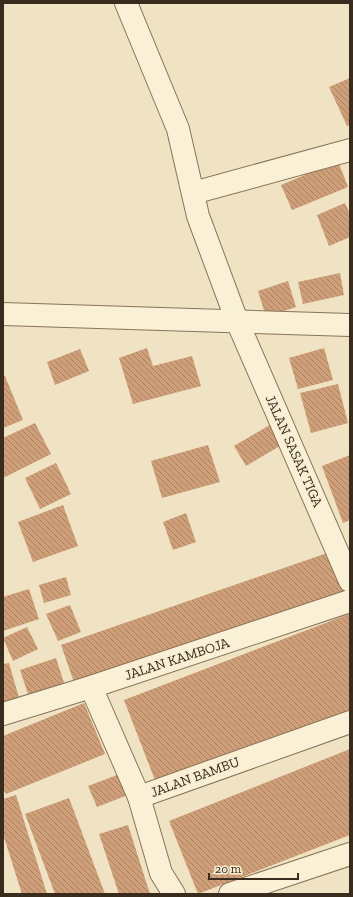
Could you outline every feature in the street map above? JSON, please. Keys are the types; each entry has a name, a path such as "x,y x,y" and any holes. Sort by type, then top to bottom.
{"street":[{"name":"JALAN SASAK TIGA","path":"126,3 178,129 198,216 237,321 350,581"},
{"path":"193,193 348,157"},
{"path":"3,314 350,325"},
{"name":"JALAN KAMBOJA","path":"3,714 91,687 350,601"},
{"path":"91,687 139,797"},
{"name":"JALAN BAMBU","path":"174,894 161,873 139,797 350,722"},
{"path":"230,894 350,854"}],"building":[{"path":"350,78 350,125 347,126 329,87"},
{"path":"338,161 348,187 292,210 281,185"},
{"path":"345,203 350,214 350,237 329,246 317,215"},
{"path":"340,273 344,295 303,304 298,282"},
{"path":"288,281 296,307 266,317 258,291"},
{"path":"147,348 153,366 192,356 201,386 133,404 119,358"},
{"path":"324,348 333,380 298,389 289,358"},
{"path":"80,349 89,371 55,385 47,362"},
{"path":"5,376 23,420 3,428 3,377"},
{"path":"338,384 348,423 311,433 300,393"},
{"path":"35,423 51,454 3,478 3,438"},
{"path":"273,423 285,443 246,466 234,446"},
{"path":"208,445 220,482 162,498 151,461"},
{"path":"350,455 350,520 343,523 322,466"},
{"path":"56,463 71,494 40,509 25,478"},
{"path":"63,505 78,546 33,562 18,522"},
{"path":"186,513 196,542 173,550 163,522"},
{"path":"333,551 348,594 76,688 61,645"},
{"path":"66,577 71,595 44,603 39,585"},
{"path":"29,589 39,619 3,631 3,597"},
{"path":"70,605 81,632 58,641 46,614"},
{"path":"349,614 350,714 158,788 124,700"},
{"path":"27,627 38,649 13,661 3,638"},
{"path":"56,658 66,689 30,700 20,670"},
{"path":"9,663 21,705 3,710 3,664"},
{"path":"84,703 105,754 6,794 3,788 3,736"},
{"path":"350,749 350,835 198,894 169,821"},
{"path":"125,772 133,793 97,807 88,786"},
{"path":"16,795 47,894 22,894 3,834 3,799"},
{"path":"69,798 105,894 55,894 25,814"},
{"path":"128,825 150,894 119,894 99,834"}]}
